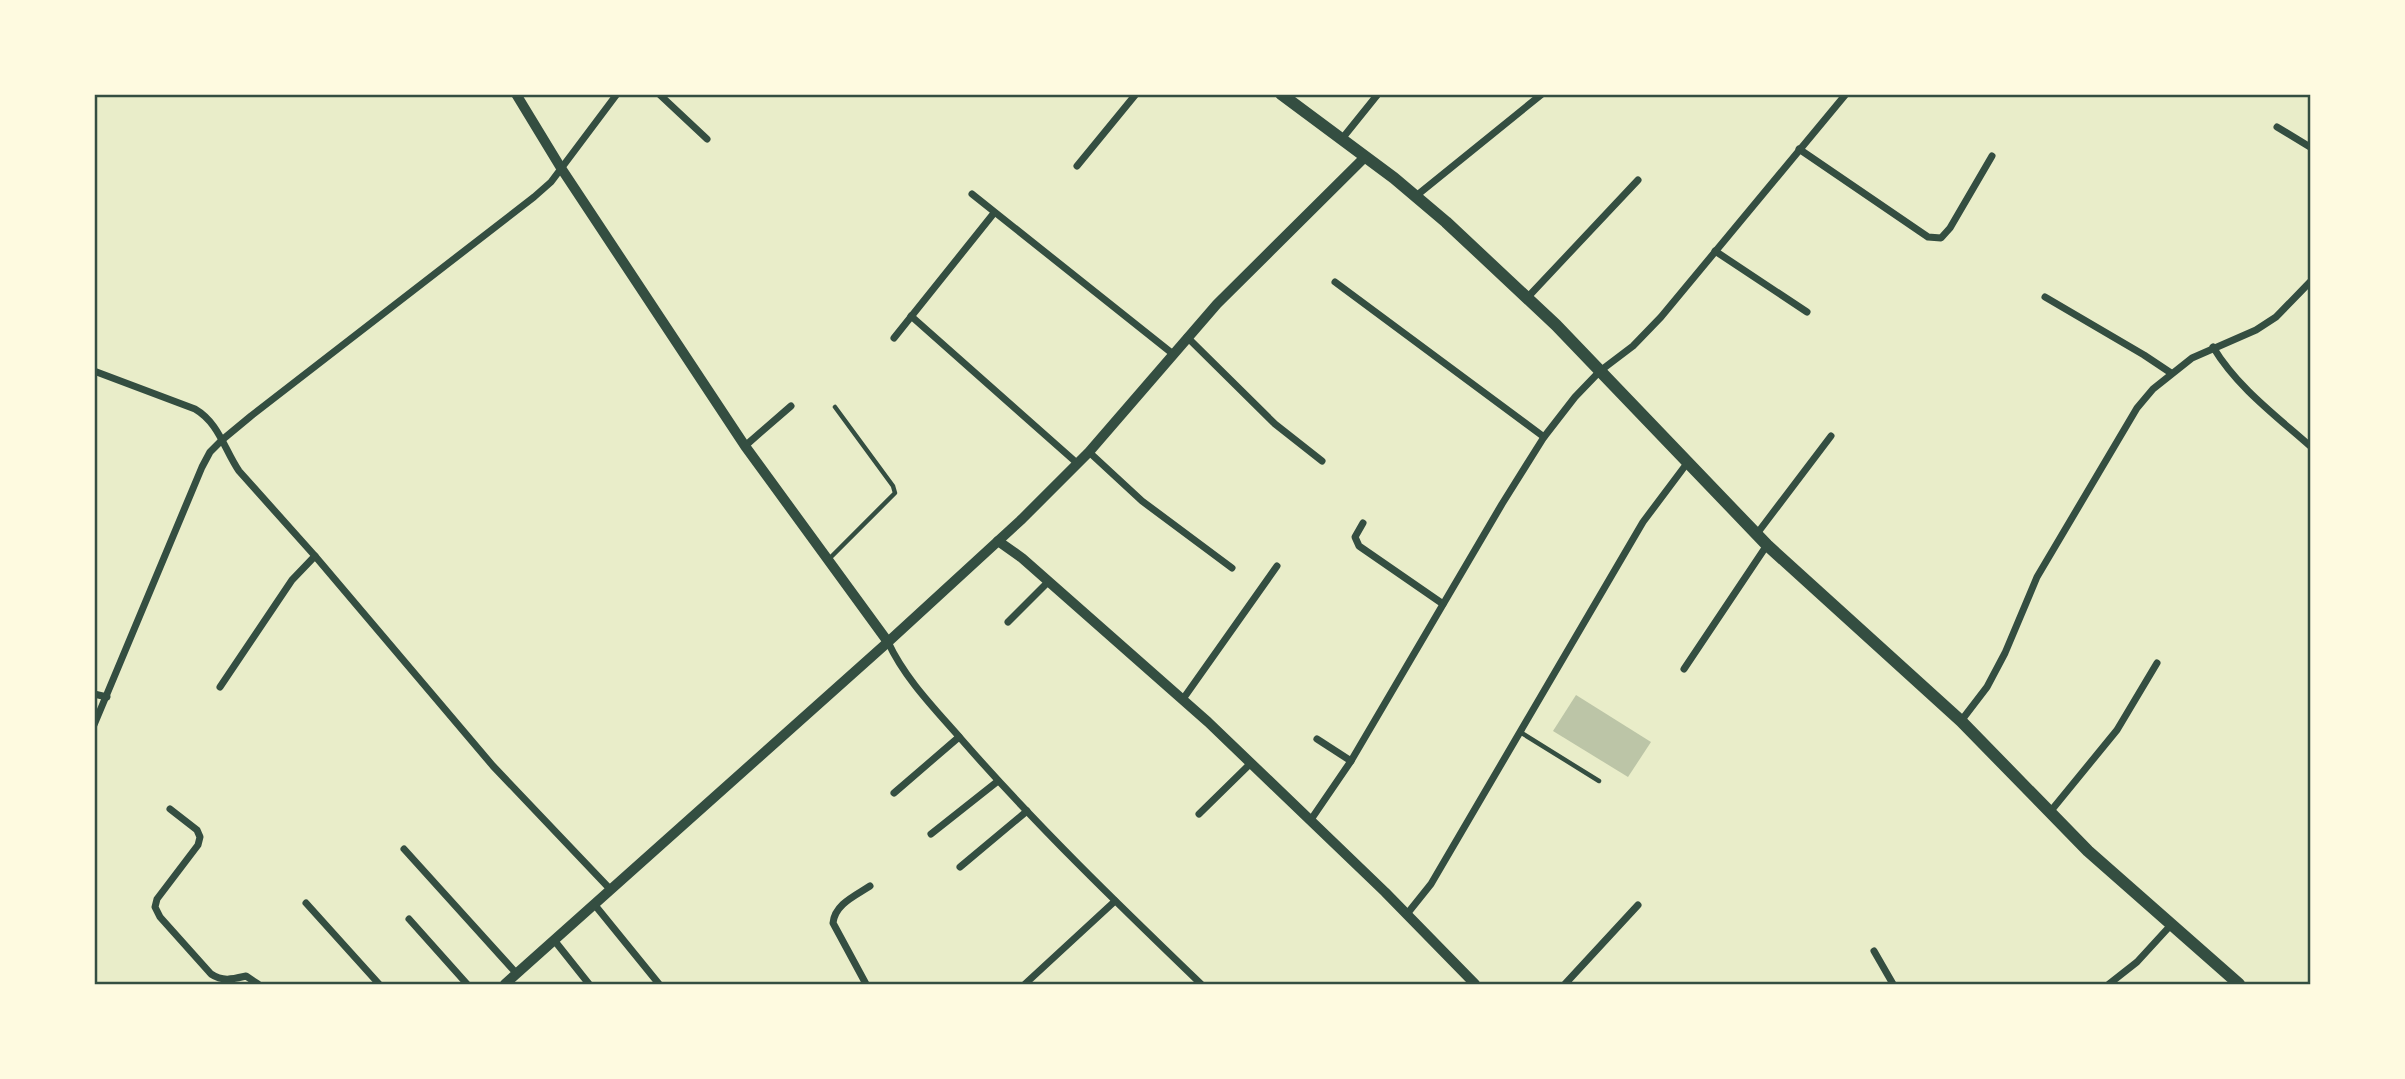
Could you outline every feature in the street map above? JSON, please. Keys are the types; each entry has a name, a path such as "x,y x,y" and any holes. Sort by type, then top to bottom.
{"main road":[{"path":"1281,94 1416,196 1527,298 1688,461 1756,535 1961,721 2088,851 2239,985"}],"street":[{"path":"516,94 561,169 745,446 888,642 895,657 918,689 998,781 1201,985"},
{"path":"94,725 210,452 534,197 561,169 617,94"},
{"path":"659,94 707,139"},
{"path":"1077,166 1136,94"},
{"path":"1341,140 1378,94"},
{"path":"1416,196 1542,94"},
{"path":"1310,821 1351,761 1544,437 1575,397 1601,371 1633,346 1661,317 1846,94"},
{"path":"2277,127 2311,147"},
{"path":"1799,149 1928,237 1941,237 1950,228 1992,156"},
{"path":"505,985 888,642 1078,464 1188,337 1364,157"},
{"path":"1527,298 1637,180"},
{"path":"972,194 1173,354"},
{"path":"894,338 994,213"},
{"path":"1715,251 1807,312"},
{"path":"1335,282 1544,437"},
{"path":"1961,721 1987,687 2005,653 2037,577 2137,408 2153,388 2171,373 2192,358 2256,330 2276,317 2311,282"},
{"path":"2045,297 2171,373"},
{"path":"911,316 1078,464"},
{"path":"1188,337 1275,424 1322,461"},
{"path":"2213,347 2226,368 2246,389 2311,446"},
{"path":"94,371 195,409 215,425 239,471 315,556 493,766 610,889"},
{"path":"745,446 791,407"},
{"path":"1756,535 1831,436"},
{"path":"1088,452 1150,507 1232,568"},
{"path":"1407,914 1432,884 1643,522 1688,461"},
{"path":"1363,523 1356,537 1359,546 1444,604"},
{"path":"998,541 1022,558 1183,699 1407,914 1475,985"},
{"path":"1684,668 1767,545"},
{"path":"220,687 292,580 315,556"},
{"path":"1183,699 1277,566"},
{"path":"1008,622 1049,582"},
{"path":"2050,812 2117,730 2157,663"},
{"path":"94,694 107,697"},
{"path":"894,793 959,737"},
{"path":"1317,738 1351,761"},
{"path":"1199,814 1250,764"},
{"path":"931,834 998,781"},
{"path":"170,810 197,830 200,837 198,845 157,899 155,908 211,974 231,980 246,976 258,985"},
{"path":"960,867 1027,811"},
{"path":"404,849 517,974"},
{"path":"866,985 833,923 834,913 841,905 870,886"},
{"path":"1025,985 1115,901"},
{"path":"306,903 379,985"},
{"path":"594,904 659,985"},
{"path":"1566,985 1638,905"},
{"path":"409,919 467,985"},
{"path":"2109,985 2137,962 2171,926"},
{"path":"554,940 589,985"},
{"path":"1874,951 1893,985"}],"lane":[{"path":"827,560 895,493 893,486 835,407"},
{"path":"1520,732 1599,781"}],"building":[{"path":"1576,695 1651,742 1628,777 1553,731"}]}
